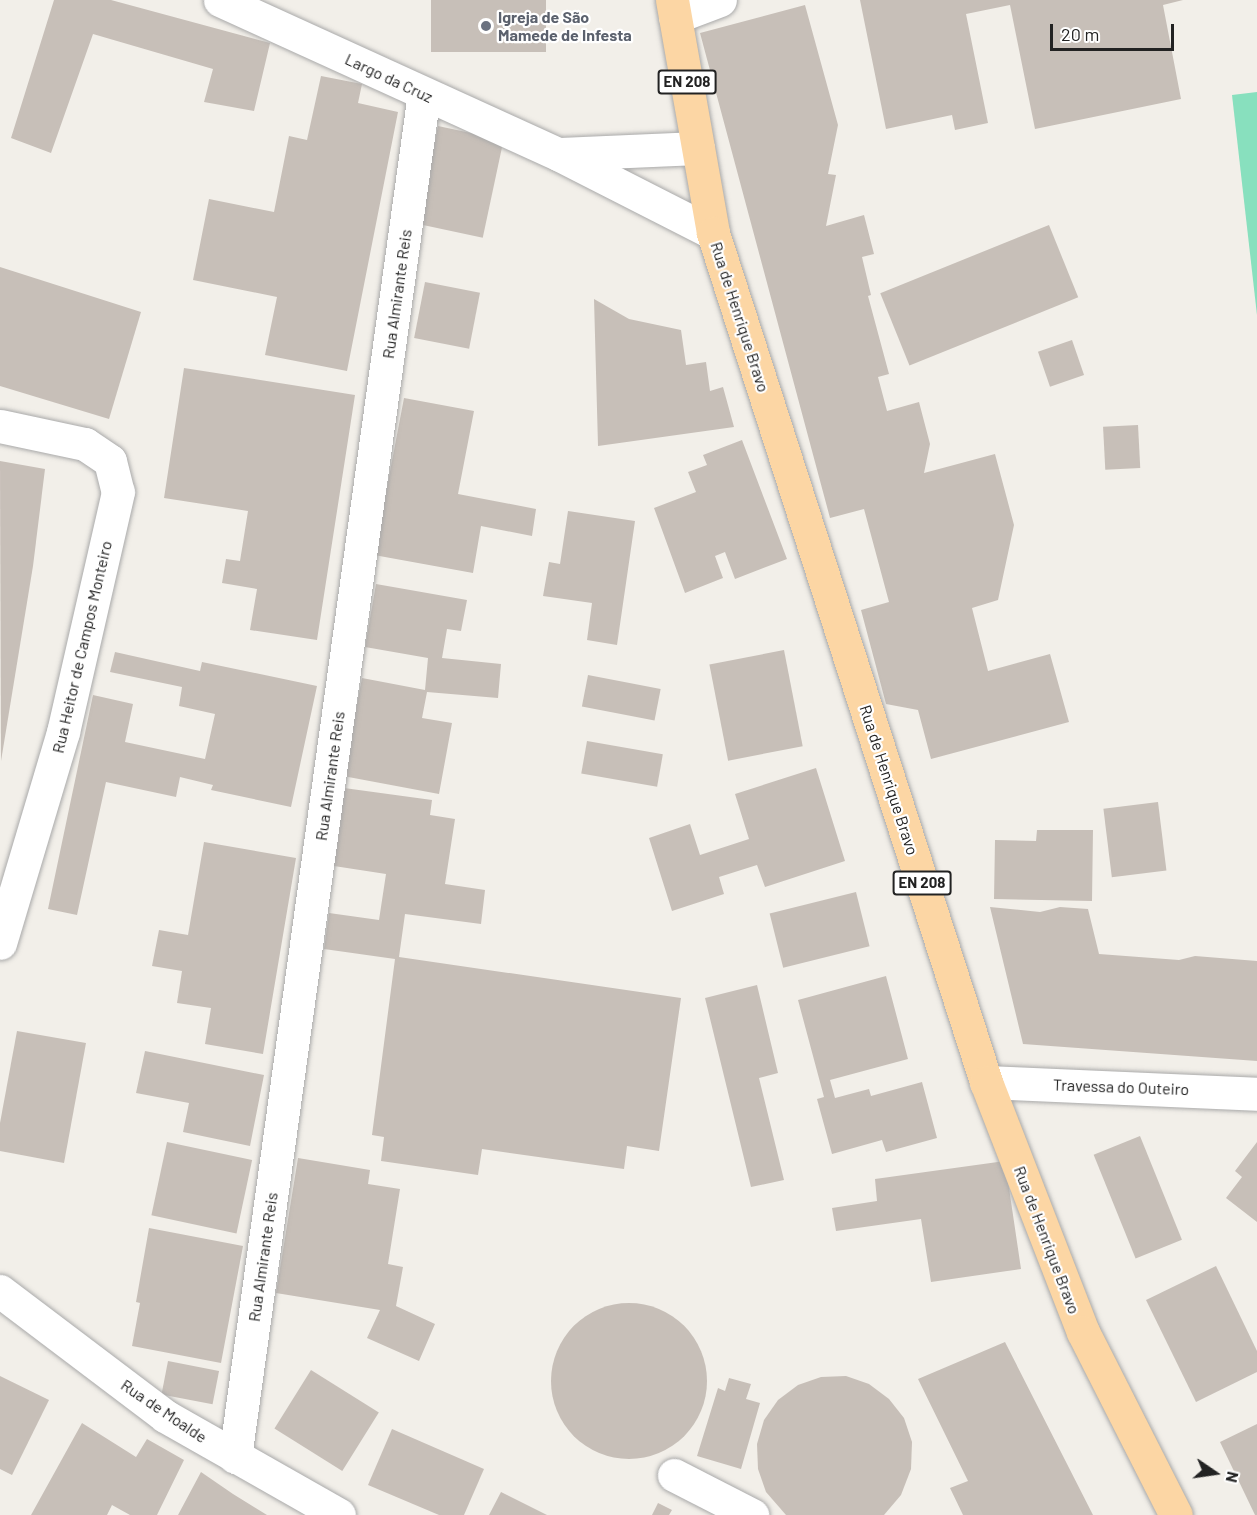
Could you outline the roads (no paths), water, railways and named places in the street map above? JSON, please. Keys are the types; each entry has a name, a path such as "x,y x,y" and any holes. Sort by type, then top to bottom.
{"main road":[{"name":"EN 208","path":"674,9 713,233"},
{"name":"Rua de Henrique Bravo","path":"713,233 986,1082 1083,1332 1176,1515"}],"street":[{"name":"Largo da Cruz","path":"220,0 558,154 713,233"},
{"path":"674,9 720,0"},
{"name":"Rua Almirante Reis","path":"235,1457 424,94"},
{"name":"Largo da Cruz","path":"558,154 698,148"},
{"name":"Rua Heitor de Campos Monteiro","path":"0,426 85,444 110,461 118,492 63,732 0,943"},
{"name":"Travessa do Outeiro","path":"986,1082 1257,1094"},
{"name":"Rua de Moalde","path":"0,1291 165,1416 339,1515"},
{"path":"674,1475 752,1515"}],"place":[{"name":"Igreja de São Mamede de Infesta","path":"486,26"}]}
